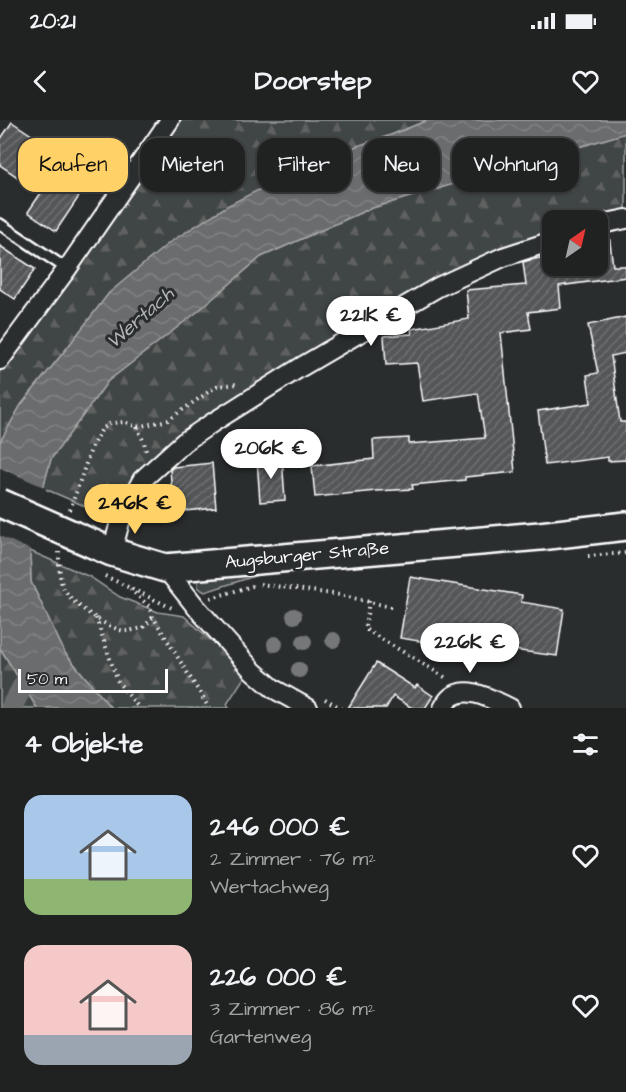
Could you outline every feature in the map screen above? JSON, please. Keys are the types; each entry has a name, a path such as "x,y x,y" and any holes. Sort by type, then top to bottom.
{"main road":[{"name":"Augsburger Straße","path":"0,503 101,547 165,567 540,536 626,526"}],"street":[{"path":"0,360 67,269 170,120"},
{"path":"608,223 626,219"},
{"path":"101,547 121,519 142,480 184,442 301,367 438,287 503,257 542,244"},
{"path":"165,567 196,607 252,670 274,689 308,708"},
{"path":"443,708 449,699 465,692 484,696 510,708"}],"lane":[{"path":"0,224 67,269"}],"path":[{"path":"137,427 168,420"},
{"path":"260,584 340,595 395,608"},
{"path":"125,585 150,607 153,617 209,708"},
{"path":"369,601 365,629 445,676 465,692"},
{"path":"96,618 118,682 139,708"}],"green space":[{"path":"173,120 428,120 386,138 363,138 363,151 351,157 351,138 257,138 257,192 289,192 109,293 21,405 0,442 0,367 123,192 128,192 128,184 140,167 140,192 245,192 245,138 160,138"},
{"path":"626,133 626,212 608,216 608,210 542,210 542,238 435,282 130,488 114,485 101,513 43,488 51,459 108,381 197,312 261,257 369,209 426,192 440,192 440,188 452,184 452,192 579,192 579,147"},
{"path":"30,551 90,577 120,597 158,612 184,616 247,673 227,704 229,708 111,708 65,653 31,582"},
{"path":"283,567 205,592 198,588 198,579"},
{"path":"0,648 37,708 0,708"}],"water":[{"path":"428,120 626,120 626,133 579,147 579,138 452,138 452,184 440,188 440,138 382,138"},
{"name":"Wertach","path":"363,144 363,192 426,192 369,209 261,257 197,312 108,381 51,459 30,551 31,582 65,653 111,708 37,708 0,648 0,442 21,405 109,293 170,242 227,206 257,191 351,192 351,148"}],"pier":[{"path":"0,468 46,488 33,551 0,536"}],"building":[{"path":"12,122 36,138 18,138 18,177 0,165 0,140"},
{"path":"82,192 56,231 28,212 41,193"},
{"path":"608,234 613,266 626,266 626,277 559,286 561,308 528,312 531,329 501,333 515,472 412,485 413,489 315,497 312,466 374,459 373,440 409,438 409,444 485,438 478,393 423,401 417,363 386,365 384,336 412,334 411,329 469,319 466,290 526,285 523,262 534,259 542,258 542,276 608,276"},
{"path":"0,246 35,269 15,299 0,289"},
{"path":"626,317 626,353 611,356 620,422 626,422 626,460 608,461 608,457 545,465 538,411 591,403 587,375 598,373 588,325"},
{"path":"282,457 285,500 260,502 257,459"},
{"path":"212,463 216,508 174,512 170,470 173,467"},
{"path":"410,577 522,595 521,602 564,609 557,656 513,650 512,656 400,638"},
{"path":"376,663 415,688 417,685 433,696 425,708 412,708 393,696 386,708 348,708"}],"waterway":[{"path":"11,708 36,662"}]}
